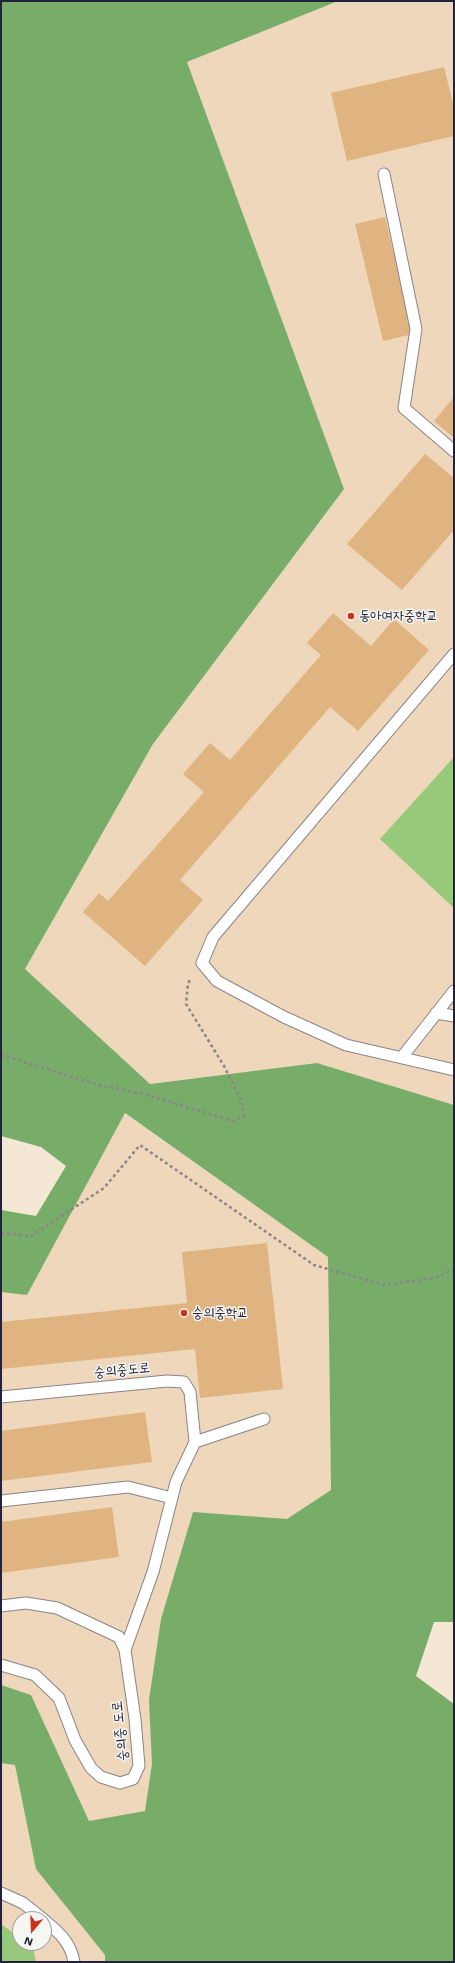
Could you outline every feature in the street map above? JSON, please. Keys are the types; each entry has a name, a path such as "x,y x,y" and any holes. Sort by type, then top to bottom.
{"lane":[{"path":"384,174 416,328 404,408 454,451"},
{"path":"454,654 212,937 202,963 217,981 284,1017 346,1045 454,1070"},
{"path":"402,1057 454,991"},
{"path":"436,1013 454,1016"},
{"name":"숭의중도로","path":"1,1397 108,1385 167,1381 184,1382 190,1392 195,1442"},
{"path":"125,1650 153,1572 176,1482 195,1442 264,1419"},
{"path":"1,1502 128,1487 172,1498"},
{"name":"숭의중 도로","path":"1,1606 26,1603 57,1608 119,1637 125,1650 135,1720 139,1766 133,1779 120,1783 101,1777 91,1768 75,1740 59,1698 35,1675 1,1665"},
{"path":"1,1893 23,1903 34,1911"},
{"path":"52,1926 61,1933 72,1951 74,1962"}],"path":[{"path":"1,1055 99,1086 144,1094 233,1121 244,1116 242,1102 224,1066 186,1004 188,983 202,963"},
{"path":"1,1233 31,1236 104,1188 140,1145 314,1265 385,1285 435,1278 454,1269"}],"shaded area":[{"name":"동아여자중학교","path":"338,1 454,1 454,1105 317,1063 150,1084 25,969 153,744 344,489 187,62"},
{"path":"124,1113 328,1257 331,1490 209,1962 1,1962 1,1292 27,1294"}],"green space":[{"path":"1,1 338,1 187,62 344,489 153,744 25,969 150,1084 317,1063 454,1105 454,1622 434,1622 416,1676 454,1704 454,1962 105,1962 105,1955 36,1869 15,1765 1,1763 1,1685 31,1695 89,1821 145,1811 152,1764 149,1700 161,1619 193,1512 287,1519 331,1490 328,1257 125,1113 27,1295 1,1292 1,1210 36,1216 66,1166 41,1147 1,1136"},
{"path":"454,757 454,908 380,839"},
{"path":"1,1924 12,1932 12,1951 34,1951 36,1962 1,1962"}],"building":[{"path":"444,67 454,108 454,136 347,161 331,93"},
{"path":"385,217 413,334 383,341 355,224"},
{"path":"454,397 454,438 434,421"},
{"path":"425,454 454,478 454,530 402,590 347,544"},
{"path":"333,613 371,646 394,619 429,650 358,731 330,707 180,880 203,900 145,966 83,912 99,893 108,901 204,792 183,774 210,743 230,760 321,655 307,643"},
{"name":"숭의중학교","path":"267,1243 283,1389 200,1398 195,1349 1,1369 1,1322 187,1303 182,1252"},
{"path":"145,1412 152,1462 1,1481 1,1431"},
{"path":"112,1507 119,1557 1,1573 1,1522"}],"place":[{"name":"동아여자중학교","path":"351,616"},
{"name":"숭의중학교","path":"184,1313"}]}
